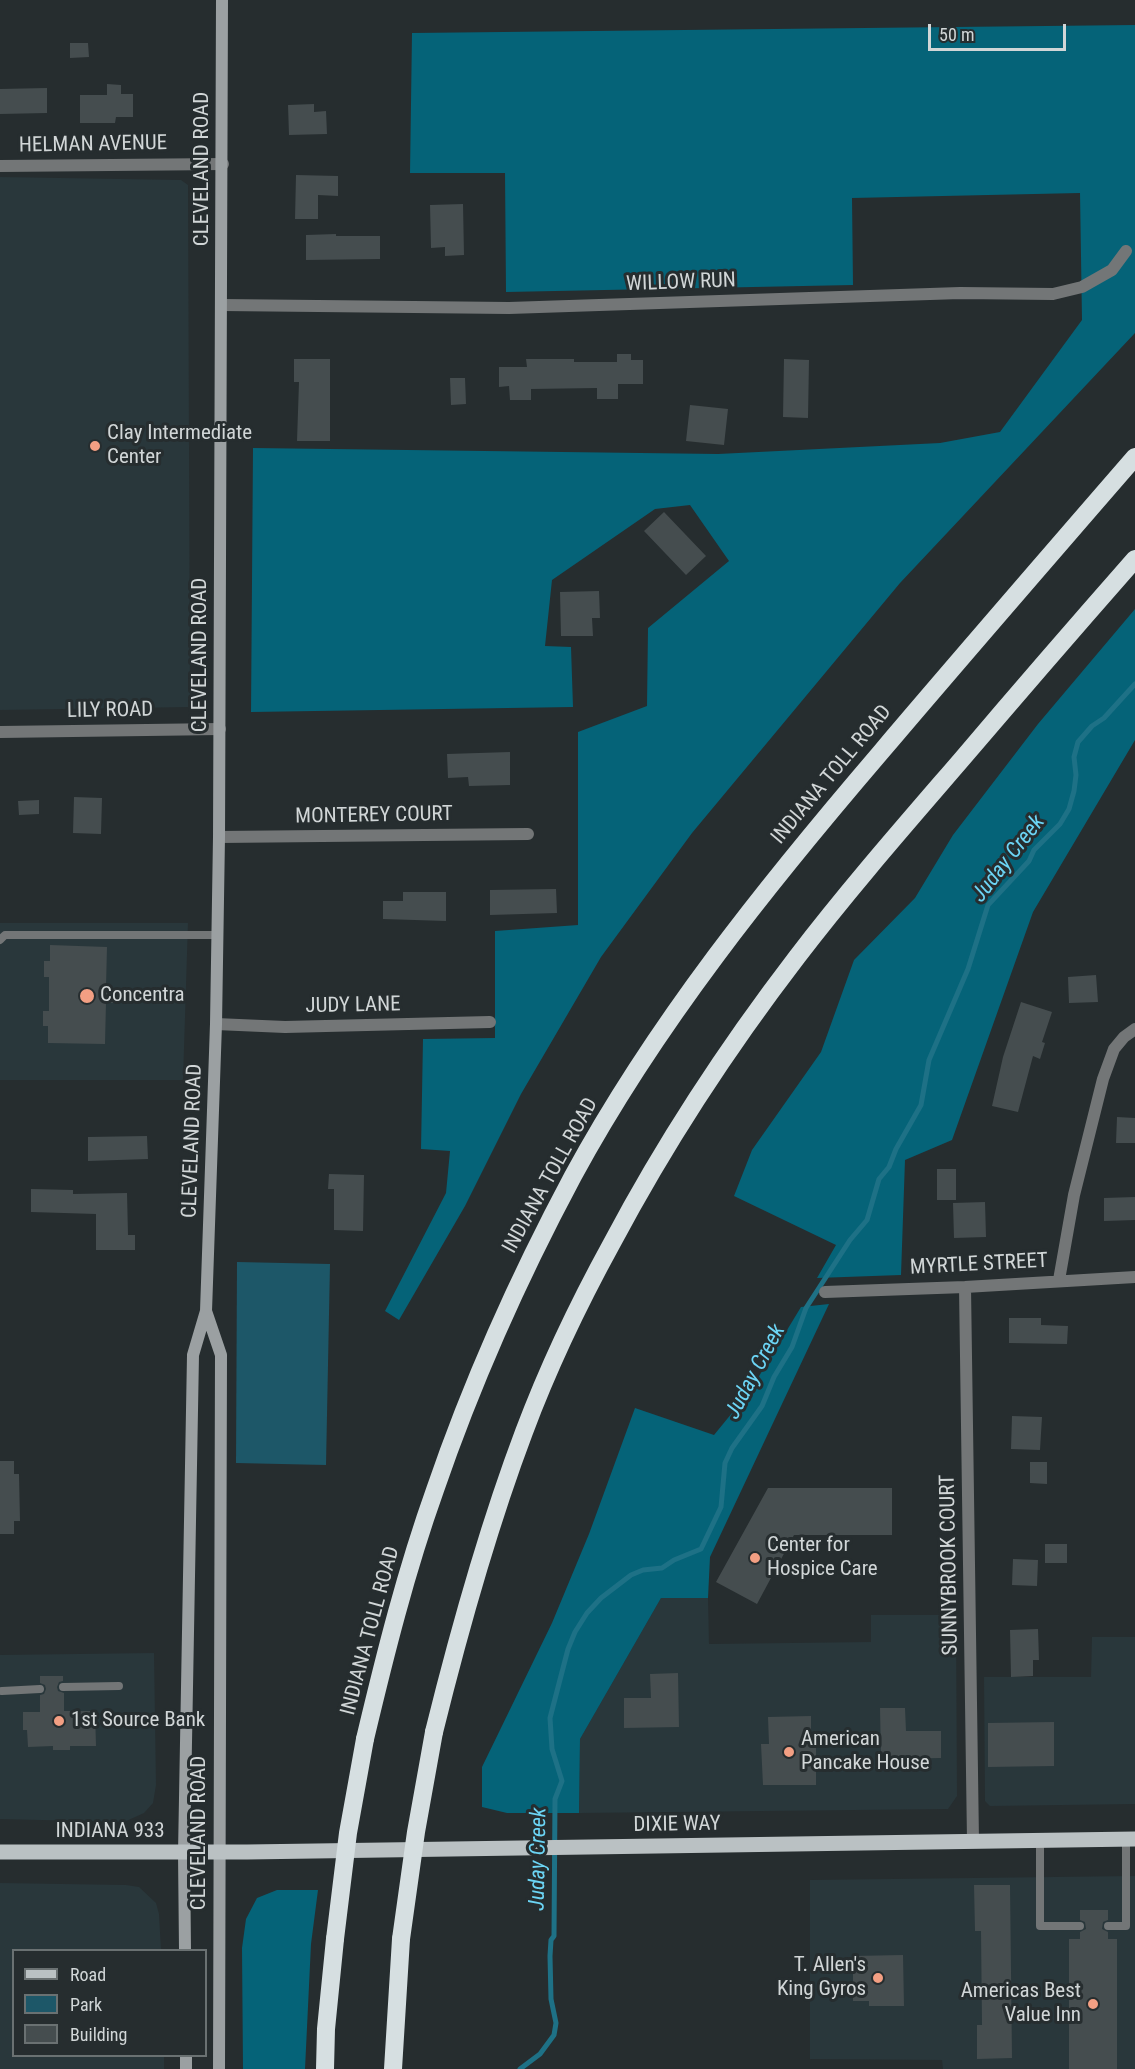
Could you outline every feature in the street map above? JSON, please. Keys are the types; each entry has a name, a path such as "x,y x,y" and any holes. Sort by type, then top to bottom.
{"highway":[{"name":"INDIANA TOLL ROAD","path":"325,2069 335,1939 348,1833 365,1739 387,1647 431,1501 478,1376 535,1250 574,1174 604,1124 685,1000 733,933 809,836 1133,463"},
{"path":"393,2069 401,1939 416,1832 434,1732 456,1644 482,1556 525,1431 561,1346 612,1243 679,1126 742,1032 835,910 894,838 1135,559"}],"main road":[{"name":"CLEVELAND ROAD","path":"185,1949 184,1853 193,1355 206,1311 218,935 222,0"},
{"name":"CLEVELAND ROAD","path":"206,1311 221,1355 219,2069"},
{"name":"DIXIE WAY","path":"219,1852 1131,1839"},
{"name":"INDIANA 933","path":"0,1852 219,1852"}],"street":[{"name":"HELMAN AVENUE","path":"0,166 222,164"},
{"name":"WILLOW RUN","path":"222,305 509,308 960,293 1053,294 1082,287 1112,270 1126,251"},
{"name":"LILY ROAD","path":"0,732 220,729"},
{"name":"MONTEREY COURT","path":"219,837 528,834"},
{"name":"JUDY LANE","path":"216,1024 318,1027 489,1023"},
{"path":"1059,1280 1074,1195 1103,1079 1114,1049 1124,1036 1135,1029"},
{"name":"MYRTLE STREET","path":"825,1292 1135,1277"},
{"name":"SUNNYBROOK COURT","path":"965,1287 973,1841"}],"lane":[{"path":"0,940 5,935 218,935"},
{"path":"63,1687 119,1686"},
{"path":"2,1691 40,1689"},
{"path":"1108,1926 1126,1926 1131,1839"},
{"path":"1040,1840 1040,1926 1080,1926"}],"shaded area":[{"path":"1135,25 1135,333 900,583 692,833 601,957 521,1094 465,1206 399,1320 385,1311 446,1193 450,1151 421,1149 423,1039 495,1038 495,931 578,925 578,732 647,706 648,628 729,561 690,505 655,509 552,580 545,646 571,647 573,707 251,712 253,448 718,454 940,443 1000,432 1082,320 1080,193 852,198 853,285 506,292 505,173 410,173 412,33"},
{"name":"Clay Intermediate Center","path":"0,177 181,180 188,185 190,707 0,710"},
{"path":"1135,609 1135,740 1033,912 952,1140 905,1160 901,1275 817,1278 836,1245 734,1196 752,1150 821,1052 854,960 915,898 953,835 1038,724"},
{"path":"0,923 188,923 183,1080 0,1080"},
{"path":"829,1304 710,1557 708,1598 661,1598 580,1739 579,1813 507,1813 482,1807 482,1767 552,1623 589,1534 635,1408 714,1435 750,1391 801,1307"},
{"path":"661,1598 708,1598 709,1644 871,1642 871,1615 956,1615 957,1796 948,1809 579,1813 580,1739"},
{"path":"1092,1637 1135,1637 1135,1804 990,1806 985,1801 984,1677 1091,1677"},
{"path":"154,1653 156,1785 153,1803 144,1813 124,1822 0,1819 0,1655"},
{"path":"1135,1876 1135,2069 943,2069 942,2060 810,2059 810,1880"},
{"path":"0,1883 139,1887 156,1903 159,1914 161,1949 12,1949 12,2057 164,2057 164,2069 0,2069"},
{"path":"277,1890 318,1890 311,1944 305,2069 243,2069 242,1948 246,1919 257,1898"}],"green space":[{"path":"237,1262 330,1264 326,1465 236,1463"}],"building":[{"path":"70,43 88,43 89,57 70,58"},
{"path":"107,84 121,85 121,94 133,94 133,117 116,117 115,123 80,123 80,95 107,95"},
{"path":"47,88 47,113 0,114 0,89"},
{"path":"314,104 314,112 326,111 327,134 289,135 288,105"},
{"path":"296,175 338,176 338,196 318,195 318,219 295,219"},
{"path":"463,204 464,255 445,256 445,247 431,248 430,205"},
{"path":"336,234 336,236 380,236 380,259 306,260 306,235"},
{"path":"617,354 631,354 631,360 643,360 643,384 618,384 618,399 597,399 597,388 531,389 531,400 510,400 509,386 499,387 499,367 527,367 526,359 617,362"},
{"path":"294,359 330,359 330,441 297,441 299,382 294,382"},
{"path":"784,359 809,360 808,418 783,417"},
{"path":"450,378 465,378 466,404 451,405"},
{"path":"690,405 728,409 724,445 686,441"},
{"path":"664,512 706,556 686,575 644,531"},
{"path":"599,591 600,618 592,618 593,636 561,636 560,592"},
{"path":"510,752 510,785 469,786 468,777 448,778 447,754"},
{"path":"74,797 102,798 101,834 73,833"},
{"path":"39,800 39,814 19,815 18,801"},
{"path":"556,889 557,913 490,915 490,890"},
{"path":"403,892 446,892 446,921 383,919 383,901 403,901"},
{"path":"50,945 107,947 106,987 114,988 113,1003 106,1002 105,1044 48,1043 48,1026 43,1026 43,1011 49,1011 49,977 44,977 44,961 50,961"},
{"path":"1096,975 1098,1002 1069,1003 1068,977"},
{"path":"1021,1002 1052,1012 1042,1042 1045,1043 1040,1059 1033,1056 1018,1112 992,1106 1003,1057"},
{"path":"1117,1117 1135,1118 1135,1143 1116,1143"},
{"path":"147,1136 148,1159 88,1161 88,1137"},
{"path":"937,1169 956,1169 956,1200 937,1200"},
{"path":"329,1174 364,1175 363,1231 334,1230 334,1189 328,1189"},
{"path":"31,1189 73,1190 73,1194 127,1193 128,1235 135,1235 135,1250 96,1250 96,1214 31,1212"},
{"path":"1135,1197 1135,1220 1104,1221 1104,1198"},
{"path":"985,1202 986,1237 954,1238 953,1203"},
{"path":"1009,1318 1041,1318 1041,1325 1068,1326 1067,1344 1009,1343"},
{"path":"1012,1416 1042,1417 1040,1450 1011,1449"},
{"path":"0,1461 14,1461 14,1474 19,1474 20,1521 14,1521 14,1534 0,1534"},
{"path":"1030,1462 1047,1462 1047,1484 1030,1483"},
{"name":"Center for Hospice Care","path":"768,1488 892,1488 892,1535 794,1535 757,1604 716,1582"},
{"path":"1045,1544 1067,1544 1067,1563 1045,1563"},
{"path":"1013,1559 1038,1560 1037,1586 1012,1585"},
{"path":"1038,1629 1039,1660 1033,1660 1033,1676 1011,1677 1010,1630"},
{"path":"678,1673 679,1727 624,1728 624,1698 651,1698 650,1674"},
{"name":"1st Source Bank","path":"40,1676 63,1676 63,1681 59,1682 57,1687 58,1691 64,1693 64,1711 95,1711 96,1746 70,1746 70,1750 53,1750 53,1746 28,1747 27,1730 23,1730 23,1712 40,1712 40,1695 44,1694 46,1689 45,1685 40,1683"},
{"path":"880,1708 905,1708 906,1731 941,1731 941,1758 881,1759"},
{"name":"American Pancake House","path":"811,1716 811,1736 816,1736 816,1785 763,1785 761,1744 769,1744 768,1717"},
{"path":"1054,1722 1054,1766 988,1767 988,1723"},
{"path":"974,1885 1010,1885 1012,2058 977,2059 977,2025 982,2025 981,1931 975,1931"},
{"name":"Americas Best Value Inn","path":"1080,1910 1108,1910 1108,1920 1103,1922 1102,1929 1108,1932 1108,1939 1117,1939 1117,2069 1069,2069 1069,1939 1080,1939 1080,1932 1086,1929 1085,1922 1080,1920"},
{"name":"T. Allen's King Gyros","path":"903,1955 904,2006 869,2006 869,2001 853,2001 853,1956"}],"waterway":[{"name":"Juday Creek","path":"520,2069 540,2054 554,2035 556,2023 551,1999 550,1956 551,1940 554,1936 555,1799 562,1781 552,1749 550,1718 568,1649 575,1632 587,1613 601,1598 631,1575 643,1570 662,1568 674,1560 701,1549 721,1507 725,1463 732,1448 762,1406 774,1377 792,1347 806,1308 850,1240 867,1220 879,1179 889,1167 896,1149 921,1105 929,1060 968,969 988,905 1029,861 1034,850 1060,824 1069,809 1074,791 1076,775 1074,757 1078,742 1135,684"}],"place":[{"name":"Clay Intermediate Center","path":"95,446"},
{"name":"Concentra","path":"87,996"},
{"name":"Center for Hospice Care","path":"755,1558"},
{"name":"1st Source Bank","path":"59,1721"},
{"name":"American Pancake House","path":"789,1752"},
{"name":"T. Allen's King Gyros","path":"878,1978"},
{"name":"Americas Best Value Inn","path":"1093,2004"}]}
